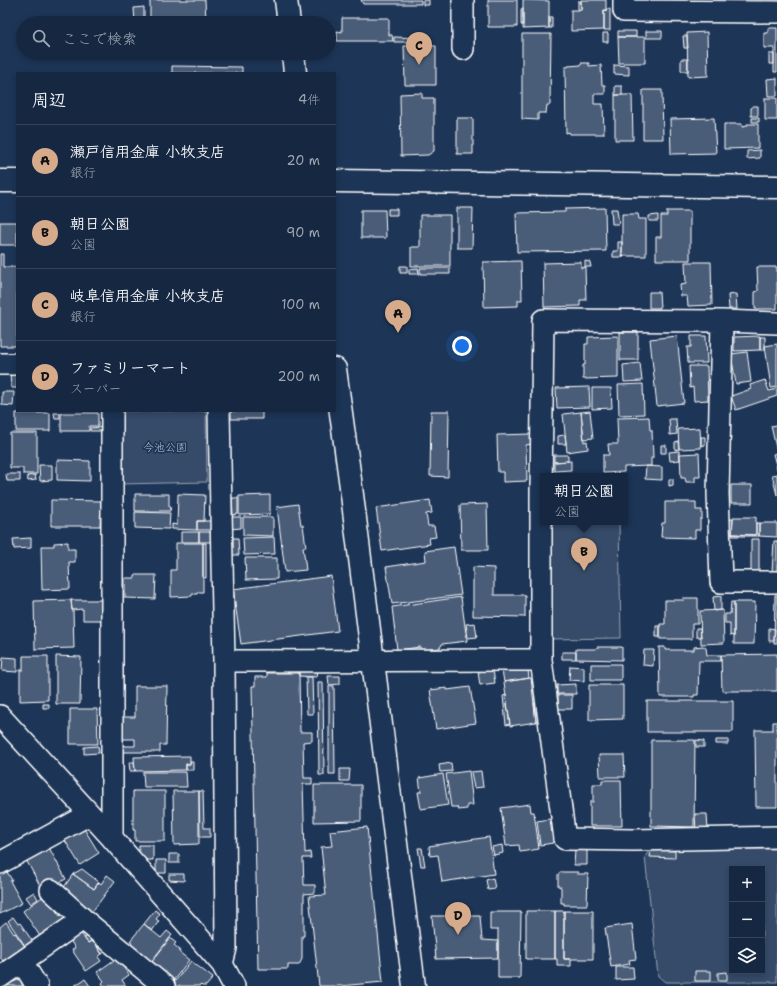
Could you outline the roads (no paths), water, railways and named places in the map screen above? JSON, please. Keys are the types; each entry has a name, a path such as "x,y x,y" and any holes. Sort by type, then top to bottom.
{"street":[{"path":"286,0 288,16"},
{"path":"463,0 463,49"},
{"path":"624,0 624,11 777,12"},
{"path":"294,60 295,72"},
{"path":"0,181 16,181"},
{"path":"336,181 777,187"},
{"path":"541,473 543,320 722,321 777,323"},
{"path":"722,321 718,493 720,582 777,582"},
{"path":"0,364 16,364"},
{"path":"336,376 414,986"},
{"path":"112,412 112,838"},
{"path":"219,412 224,661 226,948 222,964"},
{"path":"541,525 541,660 565,839 634,840 777,837"},
{"path":"224,661 541,660"},
{"path":"0,716 112,838 222,964 234,986"},
{"path":"0,863 90,814"},
{"path":"51,890 83,919 164,986"},
{"path":"0,977 83,919"},
{"path":"22,962 37,986"}],"place":[{"name":"岐阜信用金庫 小牧支店","path":"419,65"},
{"name":"瀬戸信用金庫 小牧支店","path":"398,333"},
{"name":"朝日公園","path":"584,571"},
{"name":"ファミリーマート","path":"458,935"}],"park label":[{"name":"今池公園","path":"165,447"}]}
